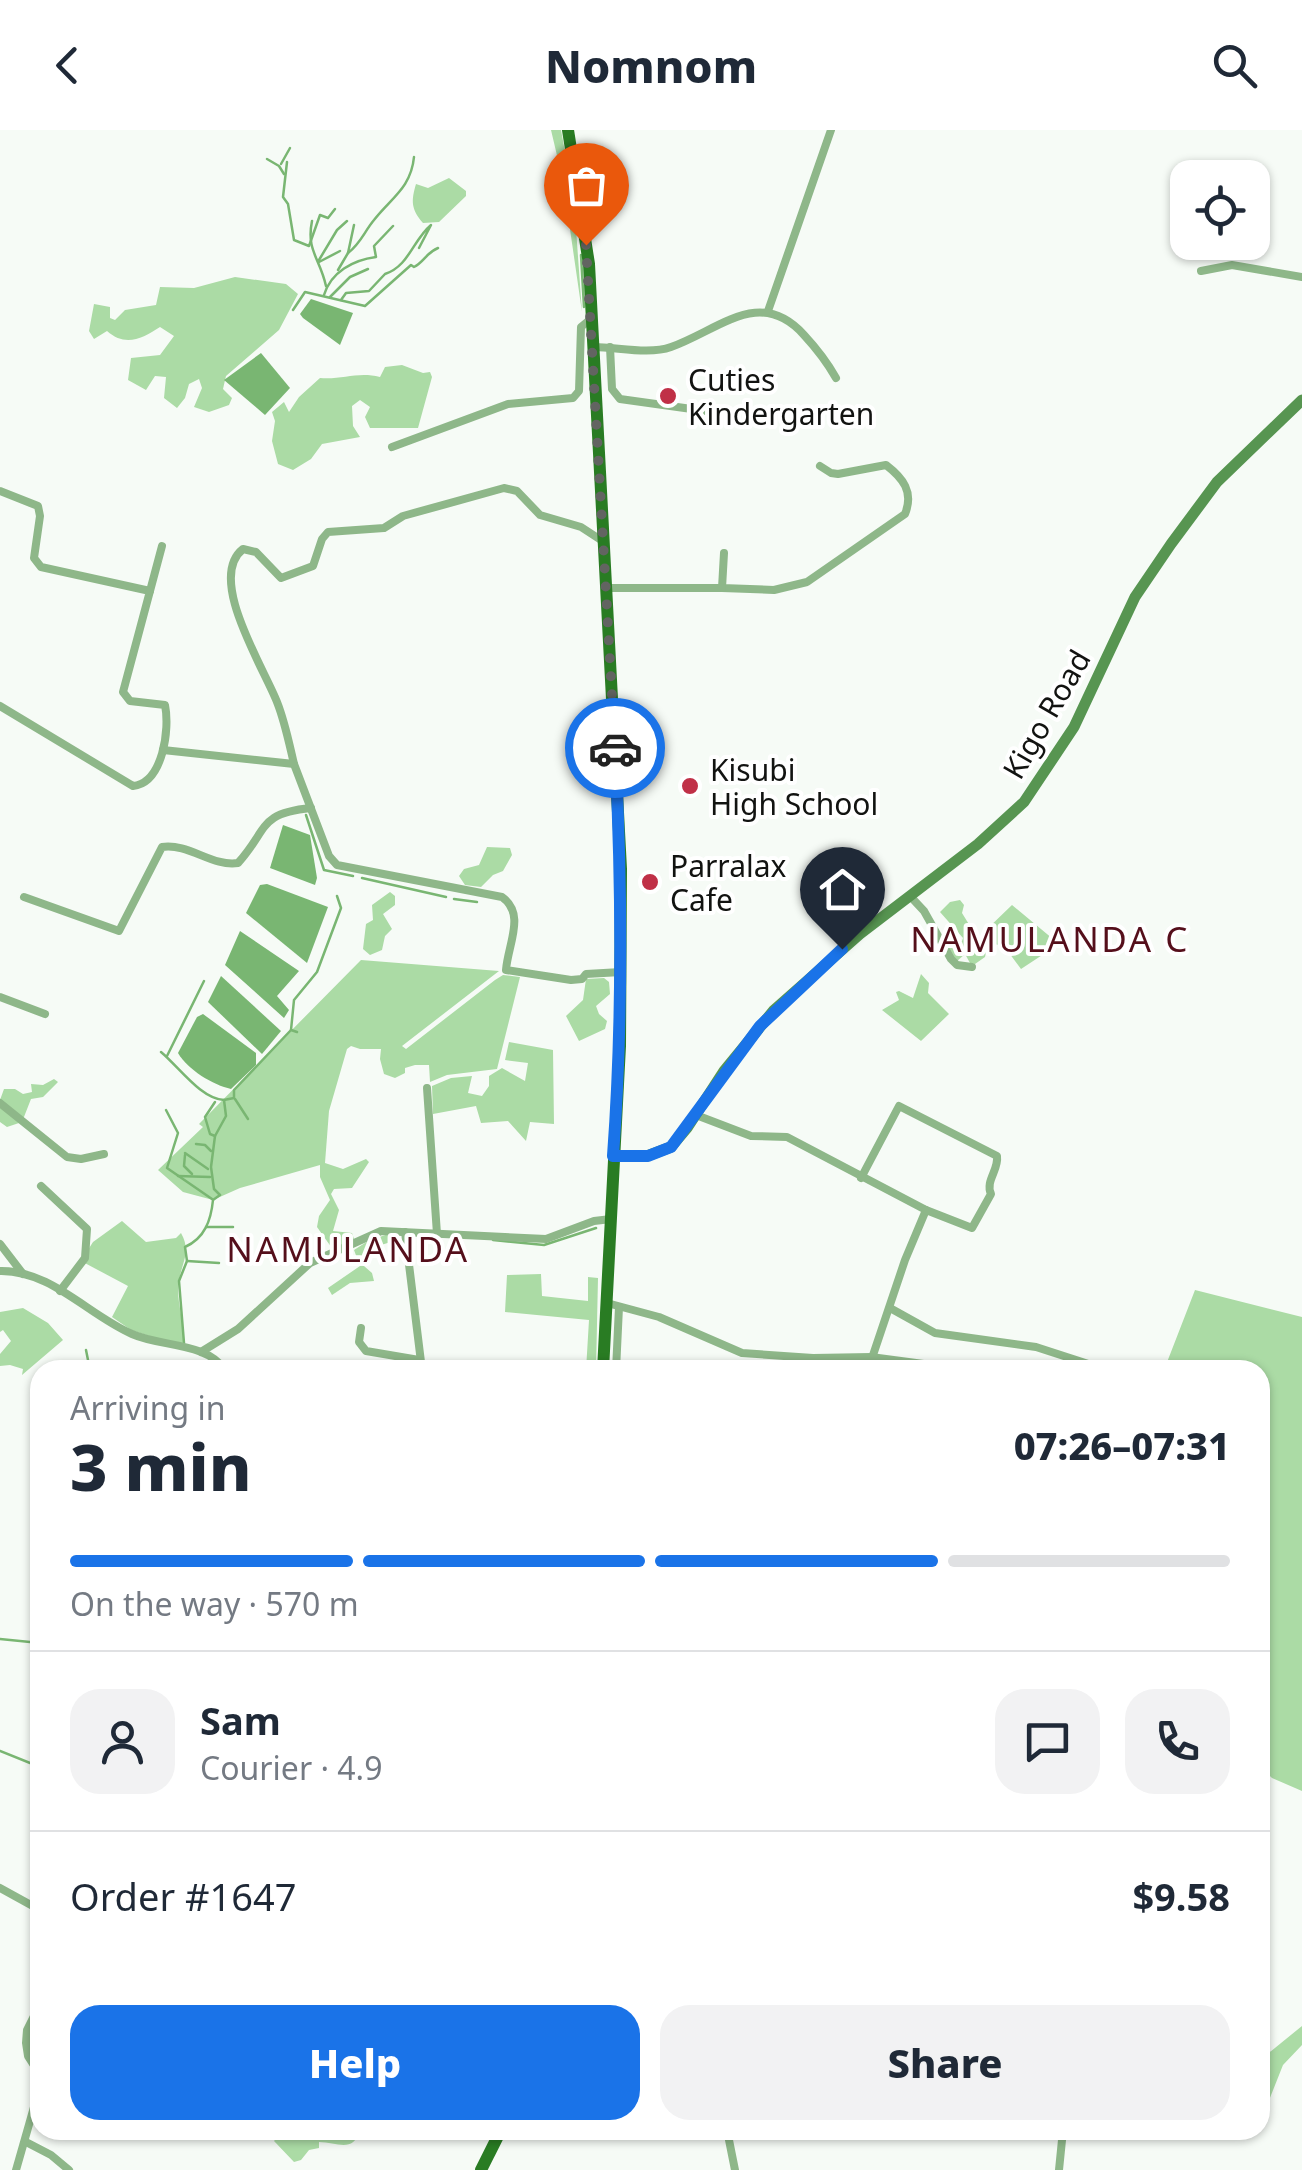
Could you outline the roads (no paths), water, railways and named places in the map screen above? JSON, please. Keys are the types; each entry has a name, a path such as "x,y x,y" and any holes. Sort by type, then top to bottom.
{"main road":[{"path":"568,130 592,318 621,869 611,1219 613,1305 605,1360"},
{"path":"480,2170 495,2140"}],"street":[{"path":"768,311 831,130"},
{"path":"1201,271 1232,264 1302,277"},
{"path":"594,347 670,348 745,314 768,311 794,323 827,361 836,378"},
{"path":"392,447 508,404 574,398 579,390 581,327 592,318"},
{"path":"610,347 612,389 620,399 706,411"},
{"name":"Kigo Road","path":"613,1156 648,1156 665,1151 774,1010 860,934 991,833 1038,785 1074,727 1136,598 1170,544 1217,482 1300,404"},
{"path":"607,588 774,590 807,582 905,514 907,486 886,465 838,474 820,466"},
{"path":"604,542 570,522 540,515 517,491 504,488 404,516 384,528 328,532 313,566 281,578 256,552 243,549 231,564 235,604 280,708 294,764 329,856 337,865 502,897 513,905 516,914 506,970 572,980 582,979 586,974 621,972"},
{"path":"0,491 38,506 34,558 42,567 150,591"},
{"path":"0,706 132,786 150,778 163,750 164,705 130,701 123,692 162,546"},
{"path":"722,588 724,553"},
{"path":"163,750 294,764"},
{"path":"24,897 119,931 162,846 190,850 232,865 244,858 258,832 275,816 286,810 311,808"},
{"path":"910,896 924,911 952,960 957,965 972,967"},
{"path":"0,997 45,1014"},
{"path":"427,1088 438,1234"},
{"path":"0,1103 70,1158 104,1154"},
{"path":"696,1114 750,1136 786,1137 861,1178 926,1210 972,1228 991,1194 989,1184 998,1165 997,1156 899,1106 861,1178"},
{"path":"41,1186 87,1229 86,1258 60,1292"},
{"path":"870,1360 904,1260 926,1210"},
{"path":"201,1352 238,1330 319,1258 381,1232 546,1239 594,1221 611,1219"},
{"path":"360,1328 359,1342 366,1352 419,1360 405,1232"},
{"path":"0,1244 23,1274"},
{"path":"0,1270 48,1282 129,1333 201,1352 215,1360"},
{"path":"616,1360 613,1305 670,1321 742,1353 894,1360"},
{"path":"890,1308 935,1333 1036,1347 1076,1360"},
{"path":"0,1888 30,1904"},
{"path":"30,2024 30,2059"},
{"path":"16,2170 26,2142 30,2113"},
{"path":"729,2140 735,2170"},
{"path":"1059,2170 1062,2140"},
{"path":"26,2142 69,2170"}],"waterway":[{"path":"281,164 290,148"},
{"path":"348,253 405,185 414,157"},
{"path":"267,159 284,174"},
{"path":"287,162 283,197 288,204 294,240 309,246 320,215 328,218 335,209"},
{"path":"312,221 312,247 326,286"},
{"path":"319,260 347,221"},
{"path":"338,270 348,253 354,225"},
{"path":"341,300 346,293 369,291 400,265 431,225 419,248"},
{"path":"324,295 344,268 376,257 374,246 393,226"},
{"path":"293,310 305,292 365,306 411,265 414,267 438,248"},
{"path":"319,262 340,251"},
{"path":"581,255 584,307"},
{"path":"330,297 350,277 368,269"},
{"path":"306,815 324,870 353,876"},
{"path":"362,878 446,897"},
{"path":"291,1030 294,1000 317,972 341,908 337,896"},
{"path":"454,899 477,902"},
{"path":"167,1056 204,981"},
{"path":"224,1100 234,1098 234,1090 291,1030 297,1032"},
{"path":"161,1052 199,1088 224,1100 226,1116 215,1136 211,1167 214,1189 220,1195 213,1200 202,1233 185,1247 187,1261 179,1281 184,1343"},
{"path":"235,1099 248,1119"},
{"path":"215,1102 205,1117 210,1134 215,1136"},
{"path":"166,1110 178,1133 167,1168 212,1199"},
{"path":"196,1144 211,1151"},
{"path":"185,1153 208,1169"},
{"path":"185,1155 184,1166 192,1174"},
{"path":"178,1176 210,1177"},
{"path":"206,1227 233,1227"},
{"path":"493,1240 544,1245 596,1228"},
{"path":"187,1261 219,1263"},
{"path":"86,1350 88,1360"},
{"path":"0,1639 30,1642"},
{"path":"0,1751 30,1763"}],"place":[{"name":"Cuties Kindergarten","path":"668,396"},
{"name":"Kisubi High School","path":"690,786"},
{"name":"Parralax Cafe","path":"650,882"}],"district":[{"name":"NAMULANDA C","path":"1050,938"},
{"name":"NAMULANDA","path":"348,1248"}]}
